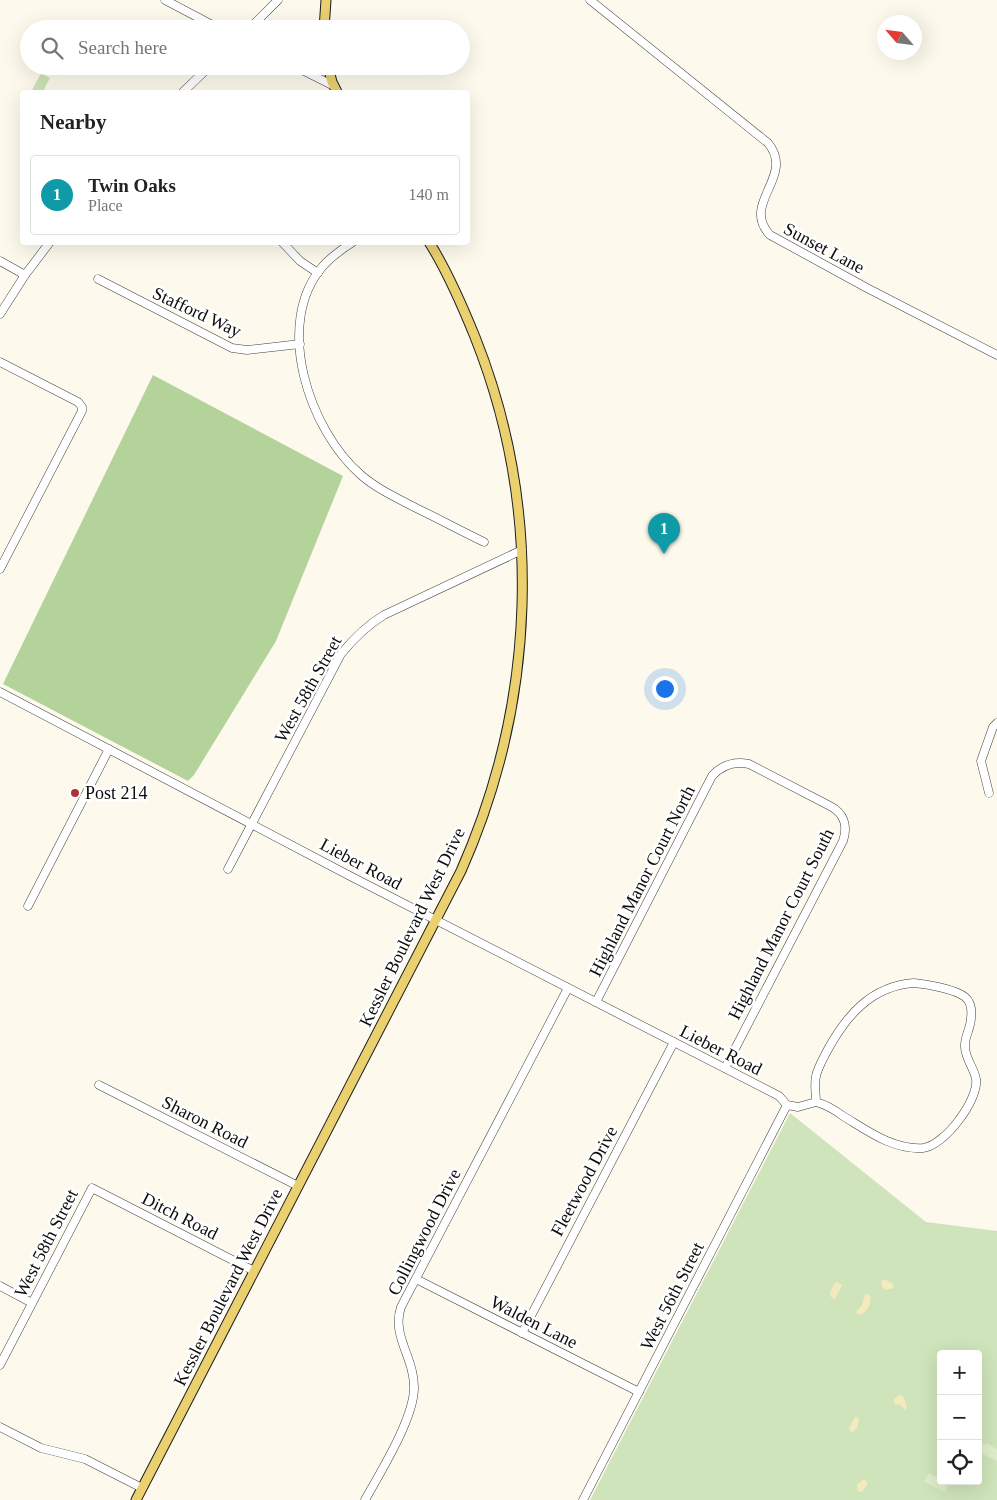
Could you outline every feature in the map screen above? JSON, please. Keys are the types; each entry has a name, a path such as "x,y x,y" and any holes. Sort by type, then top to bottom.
{"main road":[{"path":"325,20 326,0"},
{"path":"331,75 335,89"},
{"name":"Kessler Boulevard West Drive","path":"136,1500 461,871 482,820 506,740 519,660 523,607 519,508 513,469 495,394 463,307 431,245"}],"street":[{"path":"166,0 203,20"},
{"path":"258,20 278,0"},
{"name":"Sunset Lane","path":"590,0 770,145 776,156 776,171 762,202 760,214 763,226 770,235 997,355"},
{"path":"185,90 201,75"},
{"path":"310,75 335,89"},
{"path":"0,314 25,275 48,245"},
{"path":"285,245 300,261 318,273"},
{"path":"348,245 334,254 318,273 309,289 302,313 300,344 303,374 313,407 328,435 348,463 376,487 484,542"},
{"path":"0,262 25,275"},
{"name":"Stafford Way","path":"98,279 232,348 250,350 300,344"},
{"path":"0,362 78,402 82,408 0,569"},
{"name":"West 58th Street","path":"228,870 341,654 356,636 367,626 384,616 522,550"},
{"name":"Lieber Road","path":"0,692 779,1096 787,1105"},
{"path":"989,793 981,761 993,727 997,723"},
{"path":"28,906 109,749"},
{"name":"Highland Manor Court South","path":"714,774 723,767 732,764 749,764 835,808 842,815 846,826 843,841 725,1068"},
{"name":"Highland Manor Court North","path":"596,1002 714,774"},
{"path":"787,1105 798,1107 816,1102 829,1107 893,1144 923,1148 939,1142 958,1122 976,1088 974,1072 964,1050 971,1018 970,1006 967,1000 960,994 917,983 894,986 877,993 851,1016 829,1049 815,1078 816,1102"},
{"name":"Collingwood Drive","path":"366,1500 408,1419 413,1402 413,1374 409,1356 399,1334 398,1319 401,1307 568,988"},
{"name":"Fleetwood Drive","path":"522,1333 674,1042"},
{"name":"Sharon Road","path":"99,1085 298,1186"},
{"name":"West 56th Street","path":"583,1500 787,1105"},
{"name":"West 58th Street","path":"0,1365 92,1188"},
{"name":"Ditch Road","path":"92,1188 254,1271"},
{"name":"Walden Lane","path":"416,1279 639,1392"},
{"path":"0,1286 32,1303"},
{"path":"0,1427 41,1448 77,1456 94,1463 142,1488"}],"green space":[{"path":"40,75 50,78 44,89 46,90 32,90"},
{"path":"153,375 343,476 276,641 194,775 188,781 3,684"},
{"path":"790,1113 926,1222 997,1231 997,1500 590,1500"},
{"path":"986,1443 997,1449 997,1461 982,1454 982,1444 985,1445"},
{"path":"929,1473 937,1477 937,1485 948,1485 945,1492 924,1482"}],"sand":[{"path":"883,1279 892,1283 894,1288 886,1290 882,1287 881,1282"},
{"path":"837,1282 842,1285 835,1299 831,1297 830,1293"},
{"path":"868,1294 870,1296 869,1305 864,1313 858,1315 856,1312 862,1305 865,1295"},
{"path":"900,1395 903,1396 907,1407 905,1410 901,1405 894,1404 894,1399"},
{"path":"855,1417 859,1419 857,1428 851,1432 849,1428"},
{"path":"864,1479 868,1483 863,1491 860,1492 857,1490 857,1485"}],"place":[{"name":"Twin Oaks","path":"664,554"},
{"name":"Post 214","path":"75,793"}]}
